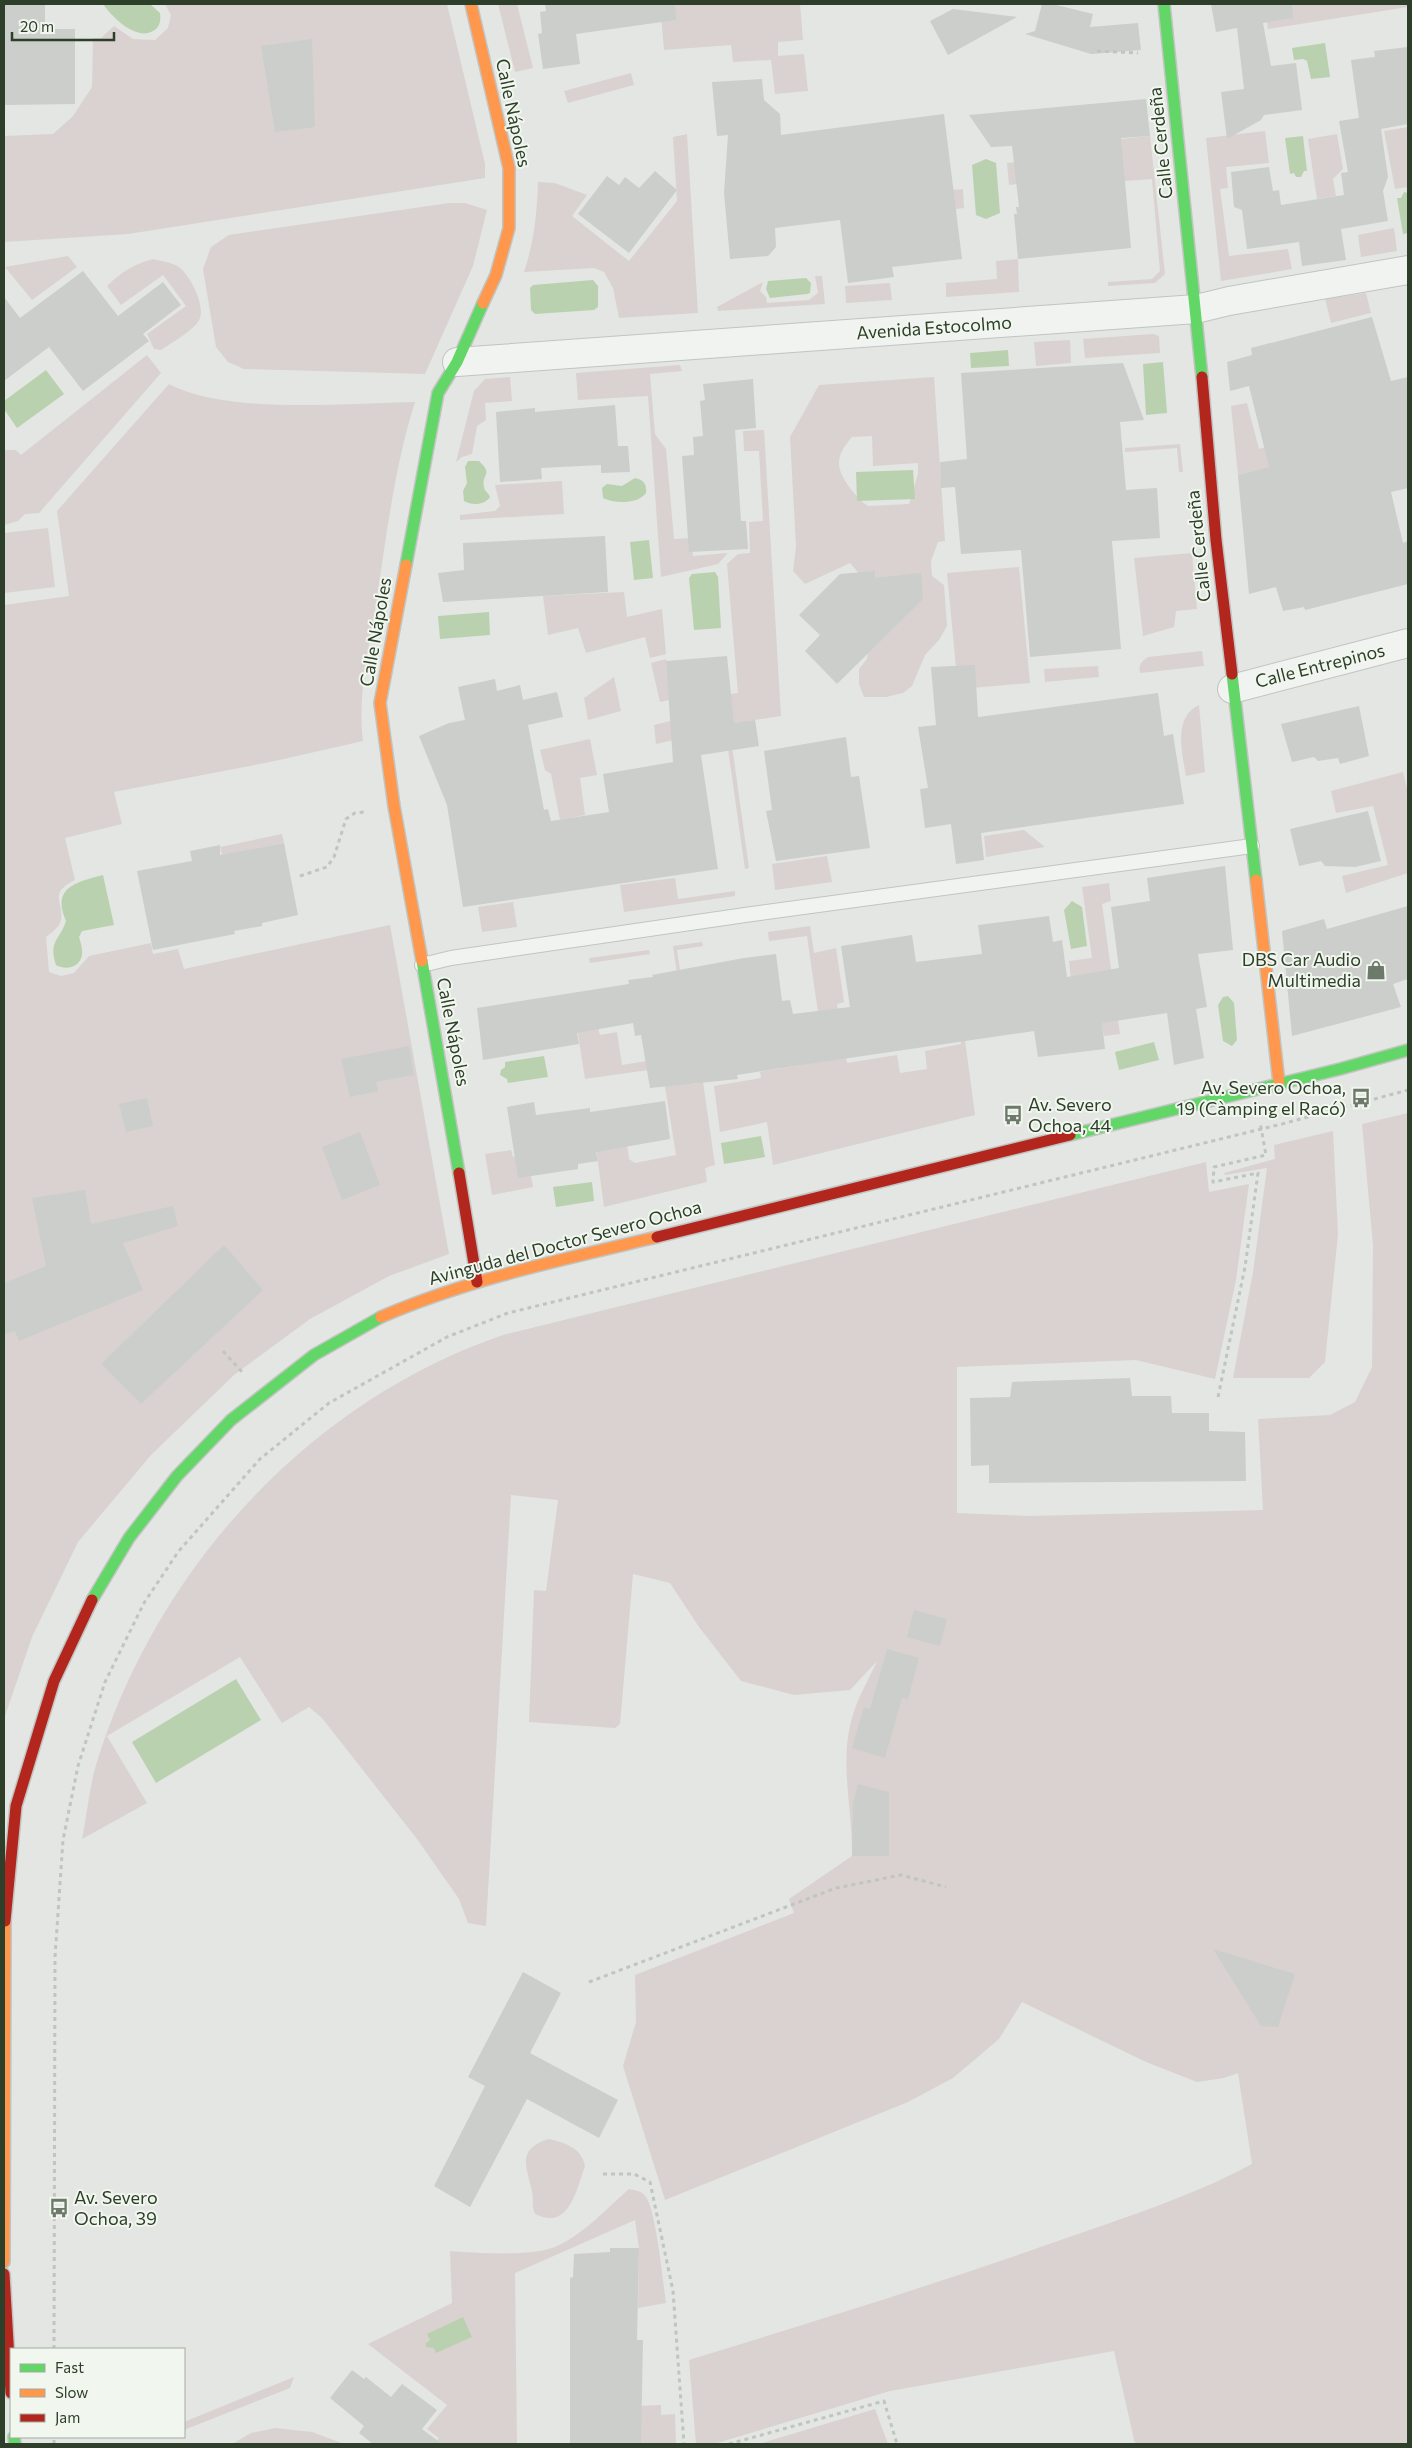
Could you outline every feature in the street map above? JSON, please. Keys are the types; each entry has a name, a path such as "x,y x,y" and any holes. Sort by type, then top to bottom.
{"street":[{"name":"Calle Nápoles","path":"471,4 509,168 509,228 496,275 456,362 438,393 380,703 394,806 449,1109 477,1282"},
{"name":"Calle Cerdeña","path":"1164,4 1196,309 1212,503 1279,1083"},
{"name":"Avenida Estocolmo","path":"456,362 1196,309 1238,299 1408,270"},
{"name":"Calle Entrepinos","path":"1232,689 1408,643"},
{"name":"Avinguda del Doctor Severo Ochoa","path":"4,2262 5,1912 10,1802 54,1681 87,1608 128,1538 177,1476 231,1420 314,1355 373,1320 427,1297 477,1282 1408,1050"},
{"path":"4,2274 10,2376"}],"lane":[{"path":"422,965 450,958 746,915 1252,846"}],"path":[{"path":"1097,51 1128,54 1168,50"},
{"path":"300,876 327,868 334,857 346,819 355,814 394,806"},
{"path":"1218,1397 1246,1267 1258,1173 1213,1182 1214,1167 1266,1156 1254,1089"},
{"path":"54,2348 55,1957 63,1840 78,1766 105,1682 144,1603 178,1552 260,1459 329,1403 447,1337 508,1313 1262,1129 1408,1090"},
{"path":"590,1982 836,1888 901,1875 946,1887"},
{"path":"603,2174 634,2174 650,2182 673,2291 684,2444"},
{"path":"729,2444 884,2401 897,2444"}],"shaded area":[{"path":"103,4 150,4 160,13 160,24 153,31 139,33 118,21"},
{"path":"165,4 447,4 485,164 485,178 128,234 4,242 4,136 53,134 73,116 92,87 93,38 101,38 114,26 133,39 155,40 168,28 171,15"},
{"path":"498,4 517,4 533,68 515,72"},
{"path":"660,4 800,4 803,40 778,42 778,56 804,54 808,91 775,94 771,60 733,62 731,45 664,50"},
{"path":"1264,4 1408,4 1408,7 1268,29"},
{"path":"1325,43 1330,77 1311,79 1307,61 1303,59 1294,60 1292,48"},
{"path":"631,73 634,85 568,103 564,91"},
{"path":"1408,127 1408,187 1395,189 1384,131"},
{"path":"1265,131 1269,163 1226,167 1228,188 1220,189 1229,256 1288,249 1292,269 1221,281 1206,138"},
{"path":"687,134 698,313 619,318 613,288 604,272 594,268 524,272 534,228 538,182 555,183 587,195 572,216 629,261 677,201 673,137"},
{"path":"1337,134 1343,169 1333,179 1336,196 1317,199 1308,139"},
{"path":"1150,136 1165,274 1155,283 1108,286 1108,282 1152,279 1160,271 1152,179 1125,181 1068,179 1009,185 1007,163 1122,152 1121,139"},
{"path":"1303,136 1307,171 1304,171 1301,177 1296,177 1294,173 1290,174 1285,138"},
{"path":"986,159 996,163 1000,213 986,219 976,215 972,165"},
{"path":"963,189 964,208 914,214 912,194"},
{"path":"1404,192 1408,193 1408,233 1403,234 1397,198 1401,198"},
{"path":"449,203 465,203 487,210 473,266 425,374 244,369 228,362 216,347 203,269 211,247 229,235"},
{"path":"1394,228 1397,251 1361,257 1358,235"},
{"path":"68,256 77,267 32,300 5,267"},
{"path":"153,259 173,264 183,271 192,284 201,309 201,316 195,326 161,350 154,349 147,334 186,306 163,275 121,305 107,286 128,270"},
{"path":"1018,259 1019,292 946,297 946,283 997,279 996,261"},
{"path":"815,276 822,276 825,304 718,311 717,307 763,282 760,291 766,297 767,303 809,300 818,293"},
{"path":"806,278 811,283 810,293 807,294 770,298 766,289 768,281"},
{"path":"593,280 598,286 598,307 594,310 535,314 531,310 530,288 533,285"},
{"path":"890,283 892,300 846,303 845,286"},
{"path":"1366,293 1371,313 1331,323 1325,299"},
{"path":"1153,334 1159,336 1160,353 1085,358 1083,339"},
{"path":"1070,340 1071,363 1036,366 1034,342"},
{"path":"1008,350 1009,366 971,368 970,353"},
{"path":"147,355 161,373 39,513 25,514 18,521 4,525 4,450 16,450 21,455"},
{"path":"1163,362 1167,413 1146,415 1143,364"},
{"path":"680,365 682,371 650,374 655,434 666,449 674,539 691,538 693,556 728,553 718,564 661,577 648,396 578,400 576,373"},
{"path":"46,370 64,394 17,428 4,409 4,401"},
{"path":"510,377 512,401 485,403 486,420 477,426 472,454 462,457 456,462 474,391 485,379"},
{"path":"934,377 945,541 938,542 931,561 932,576 944,585 947,626 939,640 925,655 912,686 903,693 886,697 864,697 859,684 859,669 867,659 871,635 868,584 850,563 805,584 793,571 796,546 790,437 819,385","holes":["872,436 873,466 918,463 918,474 909,504 868,506 854,493 842,476 839,465 841,453 852,437"]},
{"path":"169,384 194,394 255,404 322,405 415,402 397,474 365,669 362,705 363,741 275,761 114,792 122,824 65,838 75,880 61,890 59,895 60,923 46,937 49,972 61,976 74,973 89,956 151,943 153,954 178,949 184,969 390,925 449,1254 389,1276 310,1319 234,1375 151,1455 78,1542 32,1637 4,1719 4,605 69,596 57,511"},
{"path":"1247,403 1259,449 1301,437 1307,458 1238,475 1231,406"},
{"path":"764,430 781,716 729,724 749,868 745,869 725,728 656,744 654,725 670,721 696,698 738,693 727,564 738,554 750,553 749,522 763,521 759,451 744,451 743,431"},
{"path":"1180,444 1183,472 1179,472 1177,448 1125,452 1125,448"},
{"path":"468,461 479,461 486,469 484,487 490,497 485,502 471,504 464,501 463,491 467,483 465,467"},
{"path":"913,470 915,499 857,501 856,472"},
{"path":"635,478 645,484 646,493 642,497 626,502 603,498 602,488 607,484 622,486"},
{"path":"562,481 564,514 460,520 460,515 495,511 500,506 495,485"},
{"path":"48,528 55,587 4,593 4,533"},
{"path":"649,540 653,578 634,580 630,542"},
{"path":"1192,553 1197,609 1176,611 1174,627 1143,636 1134,558"},
{"path":"1019,567 1030,683 958,689 947,573"},
{"path":"715,572 718,577 721,628 694,630 689,578 692,574"},
{"path":"624,592 627,617 662,609 666,654 650,658 645,637 586,653 578,628 548,635 543,596"},
{"path":"489,612 490,635 440,639 438,616"},
{"path":"1202,651 1204,666 1140,673 1141,664 1148,657"},
{"path":"666,659 669,700 660,702 651,663"},
{"path":"1098,666 1099,677 1045,682 1044,669"},
{"path":"614,677 621,711 588,720 584,698"},
{"path":"1199,705 1205,772 1186,776 1181,736 1182,727 1185,718"},
{"path":"590,739 597,775 580,778 585,815 560,820 551,774 545,770 540,750"},
{"path":"1403,772 1408,793 1408,873 1346,893 1342,876 1388,865 1373,806 1336,813 1331,791"},
{"path":"1024,830 1045,847 986,857 984,836"},
{"path":"282,834 284,843 222,855 220,847"},
{"path":"827,856 832,882 775,890 772,864"},
{"path":"103,875 114,925 82,931 79,937 82,955 78,963 65,968 56,965 53,951 54,946 66,921 62,910 64,893 84,880"},
{"path":"675,878 678,899 735,891 735,896 624,912 620,885"},
{"path":"1109,883 1111,901 1102,904 1120,1034 1104,1036 1100,1012 1075,1016 1069,961 1092,958 1082,887"},
{"path":"1072,901 1082,907 1087,946 1071,949 1064,910"},
{"path":"513,902 517,927 482,932 478,907"},
{"path":"810,926 814,953 836,948 844,1002 837,1004 847,1063 897,1055 900,1073 927,1069 925,1051 961,1044 953,980 957,980 975,1115 773,1165 767,1122 720,1132 714,1086 761,1078 760,1072 764,1071 825,1061 807,936 769,941 768,932"},
{"path":"702,942 703,946 677,950 694,1064 690,1065 693,1084 703,1082 715,1165 705,1168 707,1182 604,1207 595,1140 627,1144 629,1159 635,1163 676,1155 662,1068 585,1079 577,1028 597,1025 600,1035 617,1032 622,1065 659,1059 684,1023 673,946"},
{"path":"649,950 650,954 590,963 589,958"},
{"path":"1228,996 1234,1003 1237,1040 1232,1046 1223,1041 1218,1005 1223,997"},
{"path":"1154,1042 1159,1060 1119,1070 1115,1052"},
{"path":"544,1056 548,1077 508,1083 507,1079 500,1075 501,1070 505,1067 505,1062"},
{"path":"1408,1113 1408,2444 1135,2444 1114,2351 890,2391 714,2444 696,2444 689,2360 920,2288 1107,2224 1181,2197 1252,2164 1238,2073 1224,2078 1197,2082 1146,2062 1022,2002 999,2039 953,2078 908,2102 665,2200 623,2066 636,2022 635,1975 794,1913 789,1899 852,1856 847,1769 848,1735 857,1704 877,1661 850,1690 794,1695 741,1681 699,1627 670,1583 633,1574 620,1724 615,1728 529,1722 534,1590 546,1591 558,1500 511,1495 486,1926 468,1923 459,1899 417,1839 322,1718 309,1707 282,1723 240,1657 107,1736 147,1803 82,1839 96,1765 123,1693 157,1625 200,1560 249,1502 304,1449 366,1403 432,1365 503,1335 1206,1162 1209,1192 1249,1184 1236,1280 1215,1379 1136,1360 957,1367 957,1513 1031,1516 1263,1510 1258,1419 1330,1415 1355,1402 1372,1367 1373,1245 1362,1124"},
{"path":"1333,1131 1338,1234 1325,1362 1309,1378 1233,1378 1253,1272 1267,1168 1225,1175 1224,1173 1275,1159 1274,1145"},
{"path":"761,1136 765,1157 724,1164 721,1143"},
{"path":"511,1150 513,1157 527,1153 533,1187 492,1195 485,1154"},
{"path":"592,1182 594,1201 556,1207 553,1187"},
{"path":"236,1679 261,1720 156,1783 132,1742"},
{"path":"548,2139 566,2144 576,2150 585,2166 569,2206 556,2217 547,2218 535,2214 526,2159 532,2148"},
{"path":"629,2189 642,2193 650,2205 656,2231 666,2303 638,2308 639,2248 635,2220 515,2273 517,2444 434,2444 439,2438 427,2429 447,2405 368,2344 452,2303 450,2251 521,2253 535,2252 557,2246 567,2241 595,2220"},
{"path":"463,2317 472,2337 436,2353 434,2348 426,2347 426,2343 430,2340 427,2334"},
{"path":"294,2377 290,2388 185,2430 185,2422"},
{"path":"661,2405 661,2415 675,2414 676,2444 641,2444 639,2406"},
{"path":"875,2409 888,2444 759,2444"},
{"path":"275,2428 312,2432 344,2444 232,2444 251,2433"}],"building":[{"path":"4,4 45,4 45,29 75,29 75,104 4,105"},
{"path":"545,4 675,4 676,20 576,34 580,64 543,69 538,34 542,33 540,12 546,11"},
{"path":"1042,4 1052,4 1093,14 1090,27 1138,23 1141,50 1091,54 1025,34 1035,31"},
{"path":"1211,4 1292,4 1293,18 1263,23 1271,66 1296,63 1302,110 1264,115 1261,120 1227,139 1221,92 1244,89 1237,28 1216,32"},
{"path":"953,9 1017,17 948,55 930,21"},
{"path":"312,39 315,127 275,132 261,46"},
{"path":"1408,47 1408,124 1381,129 1388,177 1383,191 1388,221 1341,229 1346,260 1302,266 1299,242 1247,249 1242,210 1234,207 1231,172 1269,167 1273,191 1279,190 1281,205 1344,195 1341,173 1348,172 1339,121 1359,118 1351,60 1375,57 1374,51"},
{"path":"762,79 764,100 780,114 781,135 944,114 962,259 892,267 894,277 848,283 840,220 775,228 776,247 768,256 730,259 724,193 728,135 717,136 712,82"},
{"path":"1146,99 1150,136 1121,138 1131,248 1018,259 1014,214 1017,214 1016,207 1019,207 1012,146 991,147 969,115"},
{"path":"655,171 677,190 629,253 578,214 607,176 619,185 625,177 639,188"},
{"path":"83,271 118,316 163,282 181,305 143,334 149,341 83,391 49,347 4,381 4,297 20,318"},
{"path":"1372,317 1391,381 1408,377 1408,488 1391,492 1403,543 1408,541 1408,584 1305,610 1304,607 1283,611 1276,587 1249,594 1238,475 1269,467 1249,386 1230,391 1227,362 1252,355 1251,348"},
{"path":"1123,363 1144,420 1120,422 1126,490 1157,488 1160,538 1112,541 1121,649 1030,657 1021,550 961,554 955,487 941,488 940,462 967,459 961,373"},
{"path":"753,379 756,428 735,430 741,521 746,521 748,549 689,552 682,456 694,455 693,437 703,436 700,401 705,400 703,384"},
{"path":"615,405 618,446 628,446 630,472 601,473 601,465 541,468 542,479 500,482 496,412 535,408 535,412"},
{"path":"605,536 608,592 443,602 438,573 464,570 463,543"},
{"path":"875,571 875,578 921,573 923,599 837,684 805,651 820,635 799,615 840,574"},
{"path":"727,656 734,723 755,720 759,746 701,755 718,869 463,907 447,805 419,736 449,723 465,720 458,687 495,679 497,691 520,685 523,700 557,692 563,717 528,725 544,810 548,809 551,821 609,812 603,774 673,762 666,661"},
{"path":"975,665 978,717 1158,693 1164,736 1173,734 1184,804 981,833 984,860 956,864 951,824 925,828 920,789 928,788 918,727 936,725 931,667"},
{"path":"1359,706 1369,756 1340,764 1338,758 1318,761 1314,757 1292,762 1281,724"},
{"path":"846,737 851,777 859,776 870,848 776,861 766,811 772,810 764,751"},
{"path":"1368,811 1381,861 1355,867 1325,866 1321,861 1299,866 1290,829"},
{"path":"284,843 298,915 262,923 262,926 234,931 235,934 153,950 137,871 192,861 190,851 220,845 220,855"},
{"path":"1225,866 1233,950 1198,954 1207,1007 1196,1009 1204,1058 1174,1065 1167,1013 1102,1023 1105,1049 1038,1057 1034,1031 737,1075 738,1079 650,1088 641,1035 635,1036 633,1023 577,1033 579,1044 483,1060 477,1008 629,984 628,980 653,977 652,975 744,958 776,954 782,1001 790,1000 793,1014 850,1007 841,946 912,935 916,962 982,954 978,925 1049,916 1053,942 1062,940 1067,977 1119,968 1111,907 1150,901 1147,878"},
{"path":"1408,906 1408,979 1393,984 1401,1007 1292,1036 1282,931 1324,919 1327,929"},
{"path":"409,1046 414,1075 376,1082 378,1091 350,1097 341,1059"},
{"path":"147,1098 153,1126 126,1132 119,1104"},
{"path":"665,1101 670,1139 596,1152 598,1161 578,1164 578,1169 518,1178 507,1107 534,1102 536,1115 590,1108 590,1112"},
{"path":"360,1132 380,1185 342,1200 322,1147"},
{"path":"85,1190 91,1224 173,1206 178,1226 123,1243 143,1290 19,1341 15,1331 4,1335 4,1283 46,1266 32,1198"},
{"path":"224,1245 263,1290 141,1404 101,1364"},
{"path":"1130,1378 1132,1396 1171,1396 1172,1413 1209,1413 1209,1431 1245,1432 1246,1481 989,1483 989,1465 971,1466 970,1398 1010,1397 1012,1382"},
{"path":"914,1610 947,1619 940,1646 907,1637"},
{"path":"887,1649 919,1658 908,1699 902,1698 885,1758 852,1748 864,1707 870,1709"},
{"path":"858,1784 889,1792 889,1856 852,1856 853,1803"},
{"path":"1213,1949 1295,1974 1278,2027 1261,2026"},
{"path":"523,1972 561,1993 530,2053 618,2100 599,2138 527,2099 470,2207 434,2186 485,2086 468,2077"},
{"path":"610,2248 639,2248 637,2340 643,2340 641,2444 570,2444 570,2278 573,2277 574,2254 610,2252"},
{"path":"352,2370 364,2379 366,2377 391,2397 402,2384 437,2410 422,2429 442,2444 373,2444 359,2433 364,2426 330,2398"}],"traffic: fast":[{"path":"1164,4 1202,377"},
{"path":"406,565 438,393 457,362 483,303"},
{"path":"1232,674 1256,880"},
{"path":"422,961 459,1173"},
{"path":"1070,1135 1340,1069 1408,1050"},
{"path":"92,1600 129,1538 177,1476 231,1420 314,1355 381,1317"},
{"path":"14,2438 15,2444"}],"traffic: slow":[{"path":"471,4 509,168 509,228 496,275 483,303"},
{"path":"406,565 380,703 394,806 422,961"},
{"path":"1256,880 1279,1083"},
{"path":"381,1317 482,1281 657,1237"},
{"path":"4,2262 5,1921"}],"traffic: jam":[{"path":"1202,377 1216,540 1232,674"},
{"path":"657,1237 1070,1135"},
{"path":"459,1173 477,1282"},
{"path":"5,1921 16,1806 54,1681 92,1600"},
{"path":"4,2274 10,2376"}],"place":[{"name":"DBS Car Audio Multimedia","path":"1376,970"},
{"name":"Av. Severo Ochoa, 19 (Càmping el Racó)","path":"1361,1098"},
{"name":"Av. Severo Ochoa, 44","path":"1013,1115"},
{"name":"Av. Severo Ochoa, 39","path":"59,2208"}]}
